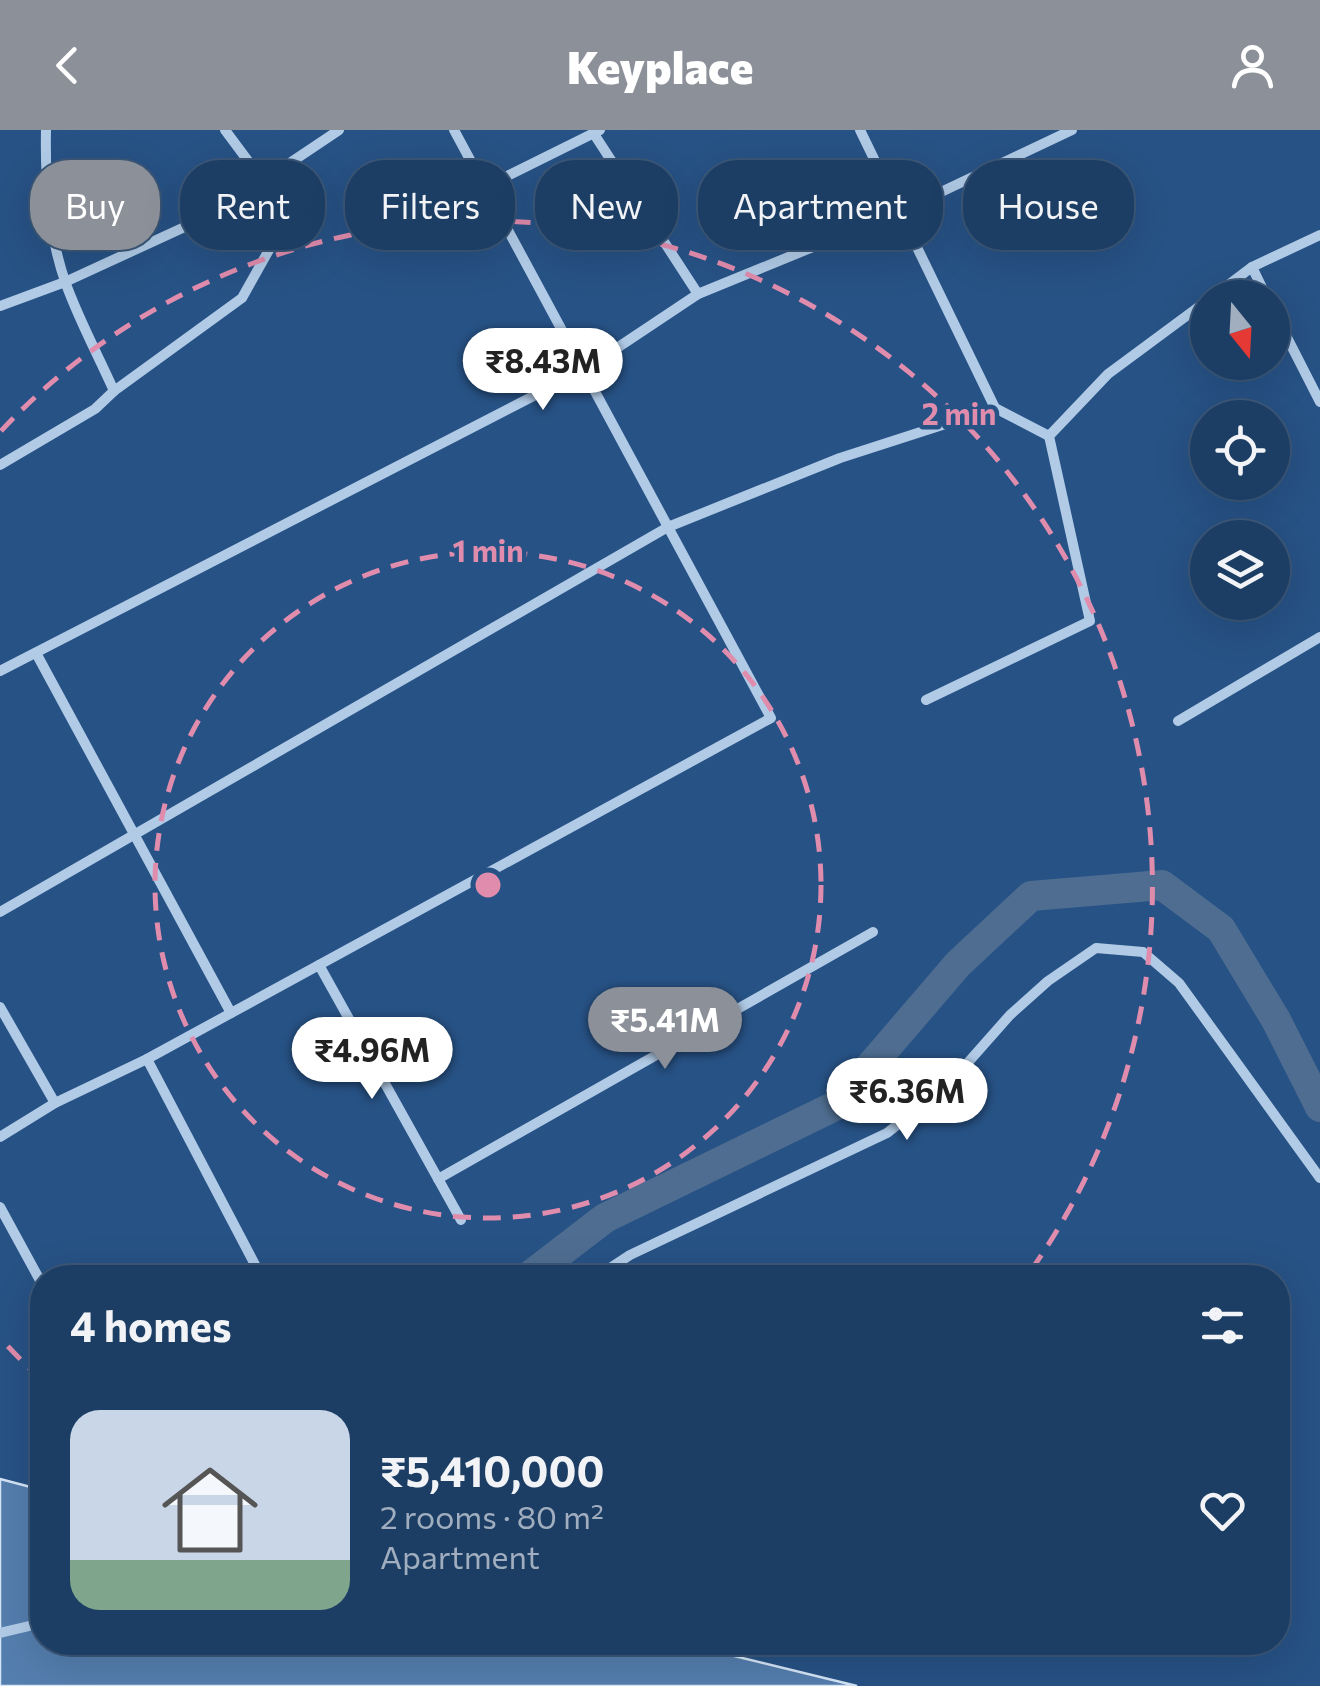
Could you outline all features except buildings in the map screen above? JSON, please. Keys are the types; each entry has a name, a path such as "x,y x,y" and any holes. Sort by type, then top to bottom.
{"street":[{"path":"46,130 52,219 65,282 114,390"},
{"path":"225,130 247,160"},
{"path":"294,160 339,130"},
{"path":"454,130 470,160"},
{"path":"860,130 875,160"},
{"path":"943,191 1072,130"},
{"path":"515,172 597,132 698,294"},
{"path":"0,306 65,282 180,229"},
{"path":"1235,280 1252,267 1320,235"},
{"path":"0,1137 55,1102 147,1059 771,718 515,242"},
{"path":"0,466 95,410 114,390 242,298 269,250"},
{"path":"0,672 584,370 698,294 805,250"},
{"path":"919,250 995,408 1049,436"},
{"path":"1252,267 1258,280"},
{"path":"1049,436 1108,374 1190,313"},
{"path":"1290,343 1320,402"},
{"path":"0,912 668,527 840,458 995,408"},
{"path":"926,700 1090,621 1049,436"},
{"path":"1178,722 1320,637"},
{"path":"36,653 230,1013"},
{"path":"438,1178 873,932"},
{"path":"615,1265 887,1134 949,1084 1035,992 1096,948 1144,952 1179,983 1320,1178"},
{"path":"319,965 461,1220"},
{"path":"0,1007 55,1102"},
{"path":"147,1059 255,1265"},
{"path":"0,1207 32,1265"},
{"path":"0,1632 30,1626"}],"waterway":[{"path":"544,1265 605,1218 837,1105 958,964 1031,896 1162,885 1221,929 1276,1020 1320,1107"}]}
